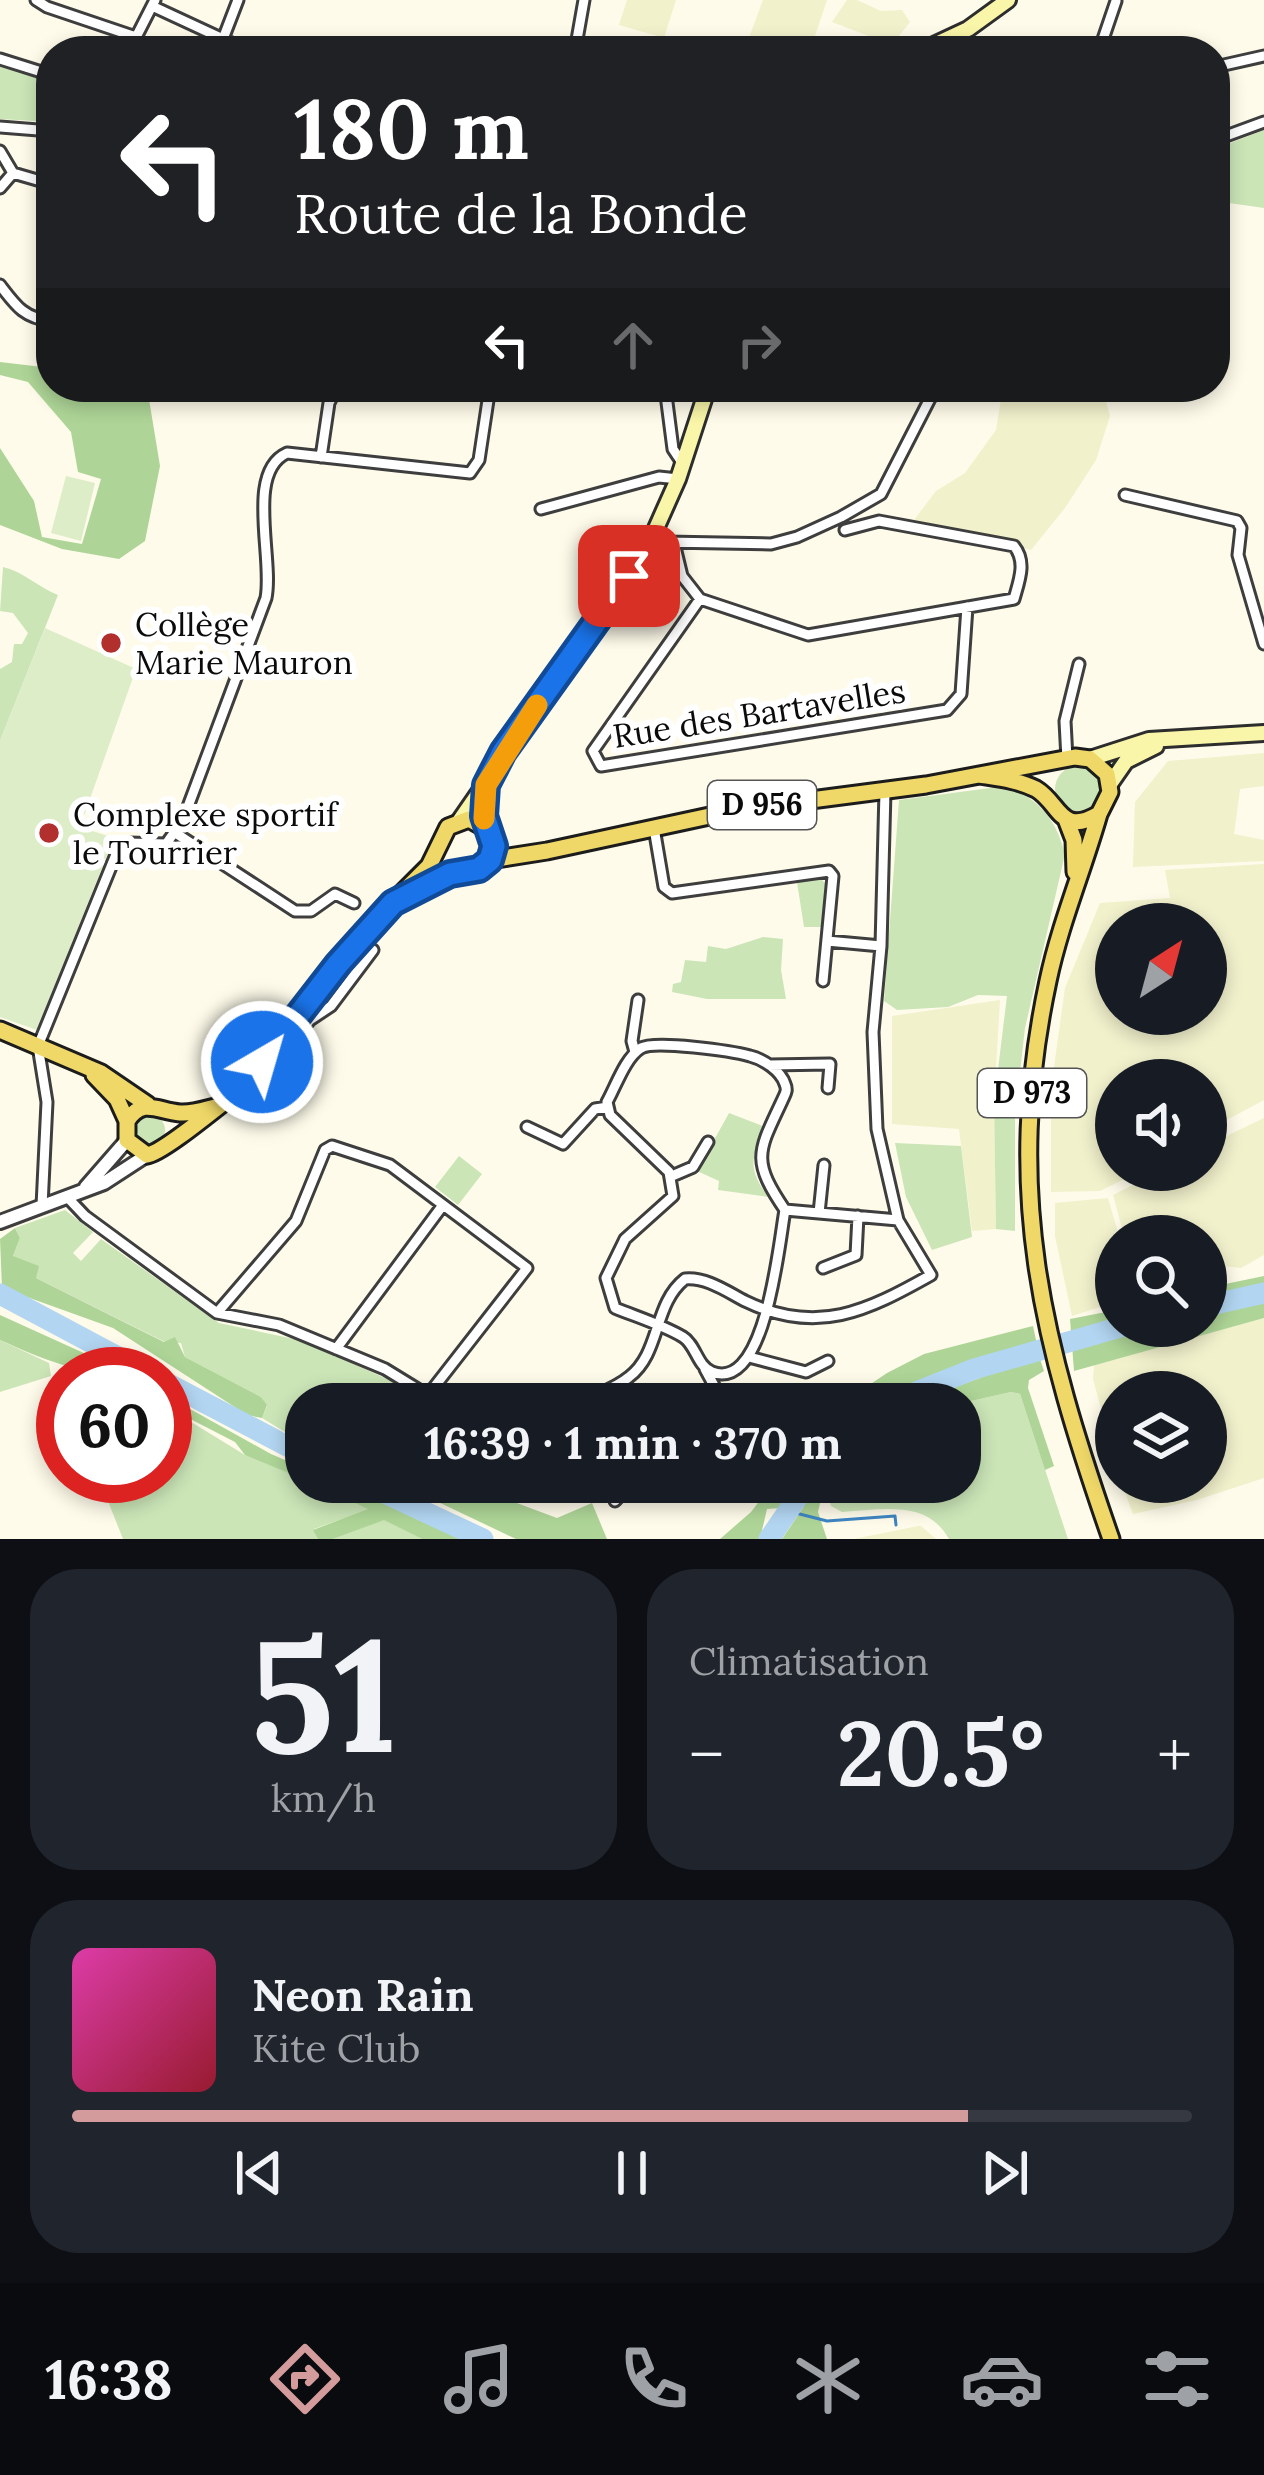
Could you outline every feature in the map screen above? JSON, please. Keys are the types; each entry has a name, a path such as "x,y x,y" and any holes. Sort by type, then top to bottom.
{"main road":[{"path":"952,36 1008,0"},
{"path":"77,1064 96,1076 117,1100 127,1121 127,1140 147,1155 164,1151 174,1138 219,1106 262,1062 338,964 441,848 448,827 460,820 486,785 503,752 617,594 653,537 704,402"},
{"path":"1090,759 1107,773 1108,800 1099,814 1084,821 1066,819 1047,796 1048,778 1063,761 1090,759 1150,740 1264,733"},
{"path":"1110,784 1126,761 1177,737"},
{"name":"D 956","path":"490,860 742,808 885,791 1063,761"},
{"name":"D 956","path":"979,775 1021,783 1047,796"},
{"path":"393,903 459,871 473,872 490,860 486,785"},
{"name":"D 973","path":"1099,814 1074,886 1044,1003 1030,1119 1028,1209 1041,1304 1064,1394 1112,1539"},
{"name":"D 973","path":"1066,819 1076,851 1074,886"},
{"path":"460,820 478,820 489,832"},
{"name":"D 956","path":"489,832 547,851"},
{"path":"441,848 447,862 459,871"},
{"path":"0,1030 121,1084 174,1122 174,1138"},
{"path":"127,1121 131,1114 156,1108 191,1112 219,1106"}],"street":[{"path":"36,0 133,36"},
{"path":"224,36 238,0"},
{"path":"578,36 584,0"},
{"path":"1104,36 1117,1"},
{"path":"137,36 154,3 217,36"},
{"path":"1230,64 1264,56"},
{"path":"0,59 36,70"},
{"path":"1230,134 1264,122"},
{"path":"0,127 36,129"},
{"path":"0,151 13,173 36,180"},
{"path":"0,188 13,173"},
{"path":"0,285 19,311 36,319"},
{"path":"321,457 330,402"},
{"path":"42,1206 47,1102 38,1046 117,852 128,843 166,844 177,834 266,598 264,489 268,469 287,453 470,473 479,460 488,402"},
{"path":"541,509 680,471 666,402"},
{"path":"653,537 674,543 784,541 841,518 881,494 928,402"},
{"path":"669,420 697,425"},
{"path":"1125,495 1237,521 1238,555 1264,644"},
{"path":"674,543 682,576 700,599 808,635 1015,599 1021,568 1014,546 880,521 845,530"},
{"name":"Rue des Bartavelles","path":"700,599 593,751 601,766 946,710 961,694 968,607"},
{"path":"1063,761 1065,721 1079,664"},
{"path":"619,1383 631,1376 648,1353 666,1300 685,1279 698,1277 767,1312 803,1320 881,1303 931,1275 898,1220 877,1124 873,1032 881,946 885,791"},
{"path":"654,828 664,887 672,893 829,871 833,876 823,981"},
{"path":"177,834 295,911 311,911 335,894 354,903"},
{"path":"827,941 881,946"},
{"path":"262,1062 282,1057 310,1019 327,1011 373,950"},
{"path":"638,1000 632,1041 635,1052 608,1107 672,1176 673,1196 625,1239 606,1278 615,1308 688,1340 713,1383"},
{"path":"635,1052 655,1044 752,1056 769,1064 785,1081 786,1092 761,1142 765,1176 784,1210 767,1312 740,1369 728,1374 703,1365"},
{"path":"769,1064 830,1064 828,1088"},
{"path":"527,1127 563,1144 595,1109 608,1107"},
{"path":"75,1195 127,1140"},
{"path":"672,1176 693,1167 708,1142"},
{"path":"217,1313 296,1221 326,1150 332,1146 390,1165 527,1268 437,1383"},
{"path":"0,1222 116,1177 147,1155"},
{"path":"819,1213 824,1165"},
{"path":"75,1195 85,1216 217,1313 279,1325 409,1383"},
{"path":"336,1348 443,1205"},
{"path":"784,1210 898,1220"},
{"path":"823,1268 856,1256 858,1216"},
{"path":"749,1357 806,1372 828,1361"}],"green space":[{"path":"627,0 676,0 665,36 619,25"},
{"path":"763,0 827,0 815,36 750,36"},
{"path":"847,0 857,0 881,11 902,10 910,22 899,36 869,36 832,22"},
{"path":"0,64 36,75 36,121 0,119"},
{"path":"1264,130 1264,208 1230,203 1230,143"},
{"path":"0,362 36,366 36,391 28,382 0,375"},
{"path":"45,402 149,402 160,466 145,541 119,559 62,549 0,525 0,448 34,501 42,537 82,544 101,479 78,472 71,432"},
{"path":"1001,402 1106,402 1110,416 1096,460 1031,550 914,520 936,491 965,473 996,430"},
{"path":"66,476 95,483 81,541 51,533"},
{"path":"3,567 58,595 0,741 0,669 12,662 14,644 22,644 28,633 13,613 0,611"},
{"name":"Complexe sportif le Tourrier","path":"45,628 136,669 80,827 114,838 37,1030 0,1017 0,741"},
{"path":"1264,753 1264,786 1240,789 1234,834 1264,840 1264,861 1133,867 1135,802 1168,761"},
{"path":"1078,766 1094,773 1101,789 1094,805 1078,812 1062,805 1055,789 1062,773"},
{"path":"998,787 1023,795 1042,809 1065,854 1025,1028 1015,1116 1015,1231 996,1229 994,1102 1007,996 978,995 948,1007 897,1010 884,1001 899,800"},
{"path":"1264,864 1264,1100 1227,1120 1227,1059 1095,1059 1095,1191 1100,1191 1051,1192 1051,1088 1065,988 1095,915 1095,1035 1227,1035 1227,903 1100,903 1170,898 1165,870"},
{"path":"819,877 826,884 824,927 804,927 797,882"},
{"path":"763,937 783,939 786,999 707,999 672,992 673,984 681,982 685,960 706,962 708,946 726,949"},
{"path":"1000,1000 994,1102 996,1229 972,1231 959,1129 892,1124 892,1016"},
{"path":"729,1113 765,1127 754,1163 757,1179 769,1197 718,1190 719,1181 697,1171"},
{"path":"151,1116 161,1120 165,1130 161,1140 151,1144 141,1140 137,1130 141,1120"},
{"path":"1264,1118 1264,1255 1241,1268 1227,1266 1227,1215 1118,1215 1113,1195 1121,1191 1227,1191 1227,1136"},
{"path":"895,1143 961,1146 972,1237 932,1250 906,1197"},
{"path":"459,1156 482,1174 458,1205 435,1187"},
{"path":"1108,1198 1113,1215 1095,1215 1095,1309 1072,1316 1055,1236 1055,1203"},
{"path":"65,1210 93,1232 73,1253 81,1261 101,1239 219,1323 299,1340 395,1383 285,1383 285,1432 262,1418 267,1406 261,1397 192,1361 192,1347 165,1342 36,1278 13,1256 20,1238 15,1228"},
{"path":"15,1228 20,1238 13,1256 39,1266 36,1278 164,1342 175,1337 180,1347 142,1347 113,1328 2,1288 0,1239"},
{"path":"1264,1276 1264,1318 1227,1328 1227,1284"},
{"path":"1095,1314 1095,1347 1160,1347 1074,1371 1070,1319"},
{"path":"0,1315 71,1347 36,1347 36,1355 0,1340"},
{"path":"1264,1318 1264,1478 1227,1490 1227,1371 1095,1371 1095,1386 1093,1379 1094,1365 1159,1347 1227,1347 1227,1328"},
{"path":"1033,1326 1037,1345 918,1383 872,1383 924,1354"},
{"path":"0,1340 36,1357 36,1381 0,1392"},
{"path":"1039,1356 1044,1371 1029,1380 1028,1388 1054,1466 1045,1470 1020,1394 981,1399 981,1383 966,1383"},
{"path":"192,1361 261,1397 267,1405 262,1418 247,1415 192,1379"},
{"path":"1020,1394 1068,1539 949,1539 940,1526 916,1512 842,1512 831,1506 981,1503 981,1399"},
{"path":"192,1410 285,1460 285,1471 245,1455 235,1442 192,1420"},
{"path":"192,1423 245,1455 285,1470 285,1503 357,1503 370,1509 314,1529 318,1539 123,1539 109,1503 192,1503"},
{"path":"355,1503 382,1503 463,1539 422,1539 384,1520 333,1539 318,1539 313,1530 368,1509"},
{"path":"440,1503 517,1503 557,1518 592,1503 607,1539 516,1539"},
{"path":"758,1503 784,1503 781,1508 767,1509 760,1539 720,1539"},
{"path":"805,1503 820,1503 818,1512 827,1539 782,1539"},
{"path":"1129,1503 1183,1503 1133,1514"},
{"path":"384,1519 422,1539 333,1539"},
{"path":"918,1526 936,1539 854,1539"}],"waterway":[{"path":"1227,1301 1264,1293"},
{"path":"0,1294 99,1347"},
{"path":"939,1383 1095,1334"},
{"path":"192,1396 285,1445"},
{"path":"406,1503 483,1539"},
{"path":"769,1539 794,1503"},
{"path":"788,1511 827,1521 895,1516 896,1525"}],"slow traffic":[{"path":"484,819 486,785 537,705"}],"place":[{"name":"Collège Marie Mauron","path":"111,643"},
{"name":"Complexe sportif le Tourrier","path":"49,833"}],"route":[{"path":"262,1062 338,964 393,903 450,874 473,872 490,860 494,846 485,825 486,785 503,752 629,576"}]}
